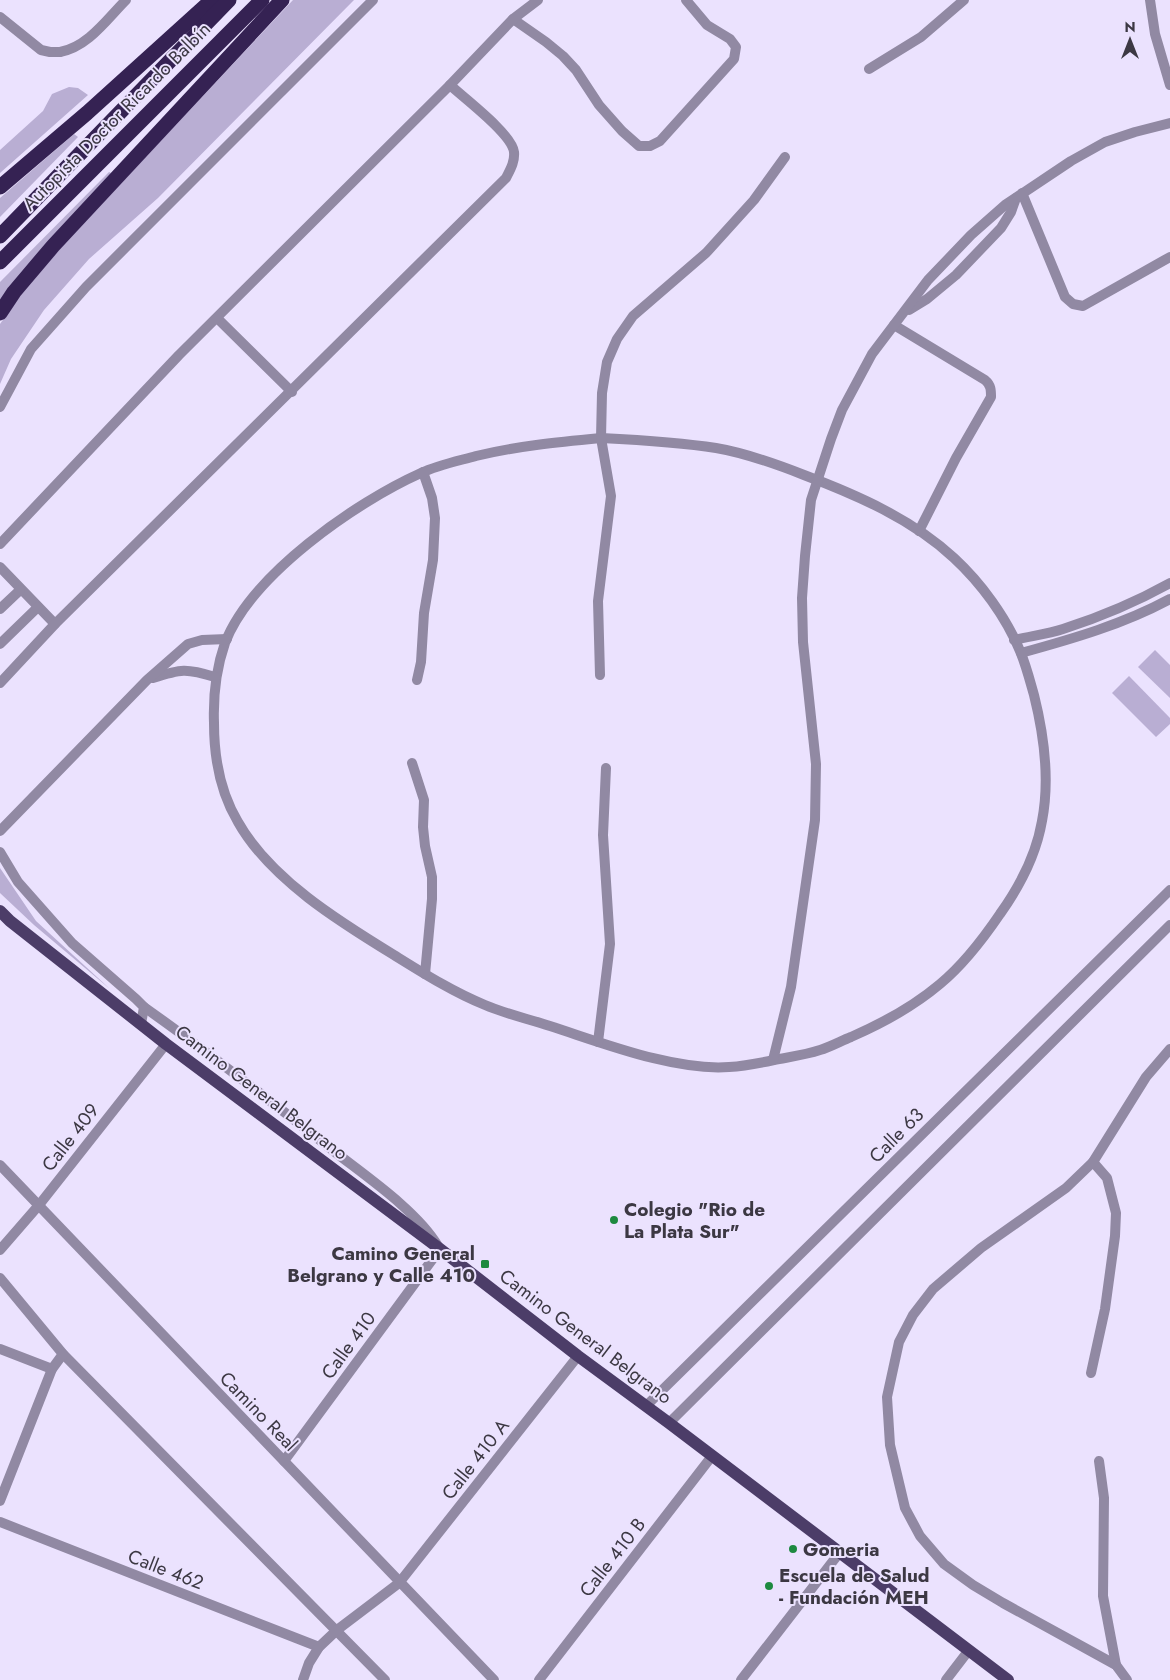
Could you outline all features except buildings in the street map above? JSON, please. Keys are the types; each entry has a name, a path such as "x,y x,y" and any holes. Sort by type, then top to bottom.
{"highway":[{"path":"0,187 87,113 212,0"},
{"name":"Autopista Doctor Ricardo Balbín","path":"0,236 229,0"},
{"name":"Autopista Doctor Ricardo Balbín","path":"0,262 262,0"},
{"path":"0,313 14,292 54,246 282,0"}],"main road":[{"name":"Camino General Belgrano","path":"0,911 5,921 166,1044 440,1249 578,1356 1008,1680"}],"street":[{"path":"0,17 41,50 60,52 82,45 126,0"},
{"path":"0,407 31,349 86,287 373,0"},
{"path":"0,544 217,318 450,85 513,19 538,0"},
{"path":"513,19 563,56 576,70 599,106 622,131 639,146 650,146 660,141 734,59 736,47 730,39 708,25 686,0"},
{"path":"869,70 921,37 964,0"},
{"path":"1150,0 1155,34 1170,85"},
{"path":"0,683 55,624 292,392 506,178 513,165 514,151 505,135 450,85"},
{"path":"773,1060 790,987 815,820 816,764 803,642 802,598 805,556 811,500 842,410 872,354 928,280 971,235 1019,195 1071,161 1105,142 1170,123"},
{"path":"600,675 598,601 611,496 601,438 602,393 607,362 617,339 634,316 706,252 754,200 785,157"},
{"path":"1019,195 1065,297 1073,304 1083,306 1170,257"},
{"path":"903,312 927,299 956,275 1001,228 1019,195"},
{"path":"217,318 292,392"},
{"path":"894,325 985,380 991,389 991,397 956,458 919,530"},
{"path":"601,438 666,442 722,449 775,463 872,503 919,530 953,557 975,581 1002,616 1021,653 1038,710 1043,738 1046,781 1043,820 1024,878 986,934 942,983 895,1016 821,1050 727,1068 697,1066 662,1061 483,1005 425,974 339,921 281,875 257,850 239,825 228,803 219,777 214,744 215,677 226,639 243,611 283,566 328,526 372,499 423,472 450,463 496,452 546,443 601,438"},
{"path":"418,680 424,613 433,560 435,518 432,498 423,472"},
{"path":"0,567 20,590 55,624"},
{"path":"1014,640 1062,629 1108,613 1144,598 1170,583"},
{"path":"0,609 20,590"},
{"path":"1021,653 1063,642 1152,609 1170,599"},
{"path":"0,644 38,607"},
{"path":"0,831 147,680 188,644 202,640 226,639"},
{"path":"147,680 177,670 194,671 215,677"},
{"path":"412,763 424,800 423,827 432,877 432,899 425,974"},
{"path":"598,1042 610,944 603,835 606,768"},
{"path":"0,852 18,882 72,943 144,1007 268,1099 388,1193 431,1233 440,1249"},
{"name":"Calle 63","path":"646,1406 1170,890"},
{"path":"669,1423 1170,924"},
{"path":"141,1024 144,1007"},
{"name":"Calle 409","path":"0,1250 39,1205 166,1044"},
{"path":"1116,1664 1003,1603 973,1585 944,1564 920,1536 905,1508 890,1446 887,1397 899,1342 913,1315 933,1289 981,1248 1066,1188 1093,1162 1146,1077 1170,1049"},
{"path":"1091,1373 1104,1308 1115,1236 1116,1212 1107,1178 1093,1162"},
{"name":"Camino Real","path":"0,1165 494,1680"},
{"name":"Calle 410","path":"284,1461 440,1249"},
{"path":"0,1278 63,1354 385,1680"},
{"path":"0,1348 52,1369"},
{"path":"0,1502 52,1369 63,1354"},
{"name":"Calle 410 A","path":"400,1583 578,1356"},
{"name":"Calle 410 B","path":"539,1680 712,1456"},
{"path":"1099,1461 1104,1498 1103,1596 1116,1664 1127,1680"},
{"name":"Calle 462","path":"0,1522 319,1648"},
{"path":"742,1680 840,1552"},
{"path":"303,1680 319,1648 337,1630 400,1583"},
{"path":"946,1680 969,1650"}],"shaded area":[{"path":"293,0 354,0 158,198 89,259 44,310 11,359 0,384 0,324 22,293 65,243"},
{"path":"69,87 78,88 88,95 0,173 0,150 43,111 52,94"},
{"path":"74,134 78,137 0,217 0,198"},
{"path":"109,172 111,173 0,302 0,282"},
{"path":"1155,650 1170,665 1170,698 1138,667"},
{"path":"1129,676 1170,718 1170,724 1156,737 1112,693"},
{"path":"0,868 36,921 110,989 34,925 0,893"}],"place":[{"name":"Colegio \"Rio de La Plata Sur\"","path":"614,1220"},
{"name":"Camino General Belgrano y Calle 410","path":"485,1264"},
{"name":"Gomeria","path":"793,1549"},
{"name":"Escuela de Salud - Fundación MEH","path":"769,1586"}]}
